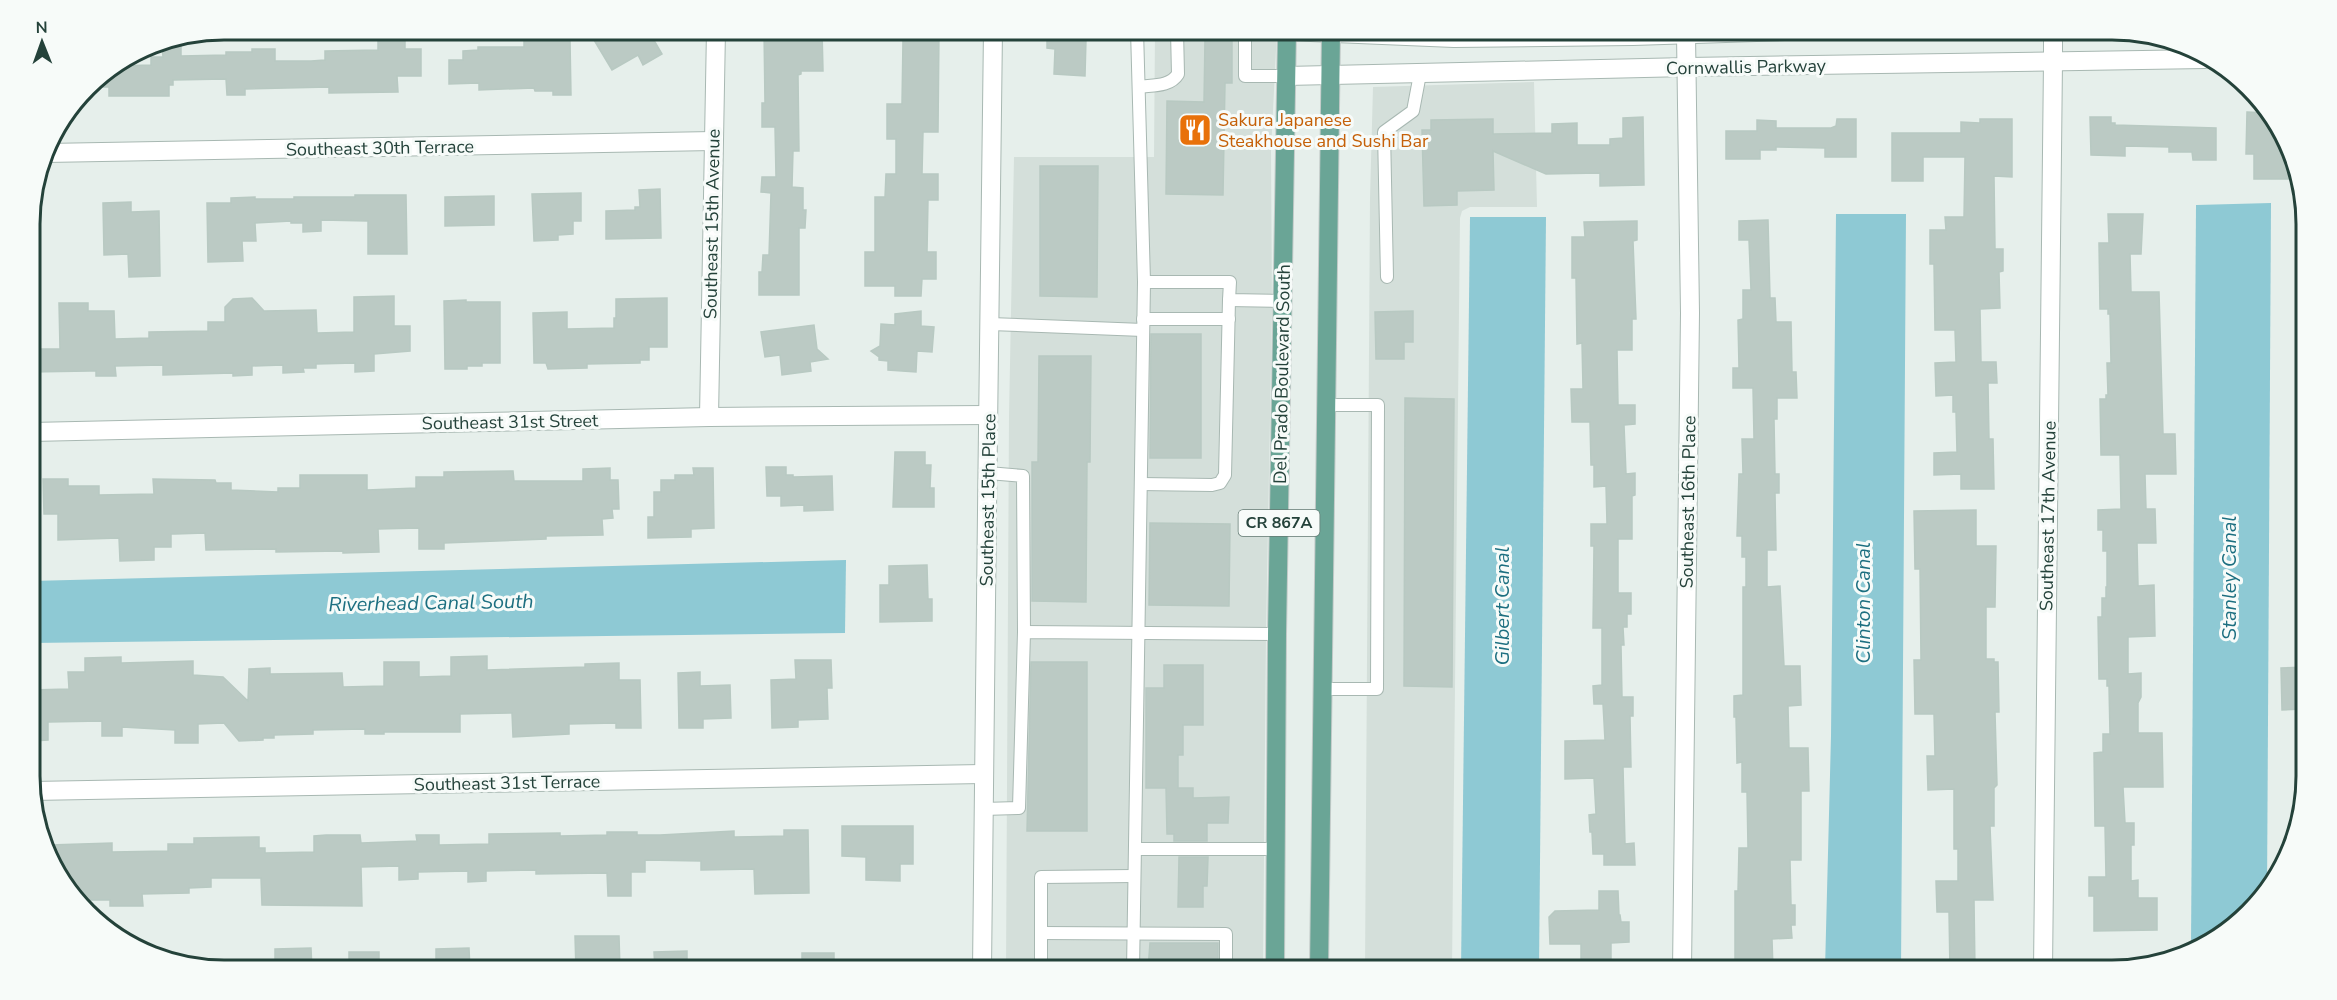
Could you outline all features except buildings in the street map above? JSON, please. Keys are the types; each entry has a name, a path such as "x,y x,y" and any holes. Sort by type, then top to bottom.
{"main road":[{"name":"Del Prado Boulevard South","path":"1275,959 1277,634 1287,41"},
{"name":"CR 867A","path":"1319,959 1331,41"}],"street":[{"name":"Southeast 15th Avenue","path":"709,417 716,41"},
{"name":"Southeast 15th Place","path":"982,960 982,774 993,41"},
{"name":"Southeast 16th Place","path":"1683,959 1690,313 1686,41"},
{"name":"Southeast 17th Avenue","path":"2043,959 2053,41"},
{"name":"Cornwallis Parkway","path":"1286,76 2193,59"},
{"name":"Southeast 30th Terrace","path":"55,153 714,141"},
{"name":"Southeast 31st Street","path":"41,432 709,417 988,415"},
{"name":"Southeast 31st Terrace","path":"41,791 982,774"}],"lane":[{"path":"1133,960 1144,282 1137,41"},
{"path":"1139,87 1168,83 1175,78 1178,74 1177,41"},
{"path":"1245,41 1245,76 1286,76"},
{"path":"1387,277 1384,132 1413,111 1420,74"},
{"path":"1141,484 1212,485 1220,483 1225,475 1230,282 1144,282"},
{"path":"1229,300 1283,300"},
{"path":"990,324 1143,324 1229,319"},
{"path":"1322,689 1377,689 1378,405 1325,405"},
{"path":"983,809 1019,808 1024,632 1023,476 988,473"},
{"path":"1024,632 1277,634"},
{"path":"1135,849 1276,849"},
{"path":"1041,960 1041,877 1134,876"},
{"path":"1041,933 1226,934 1226,959"}],"shaded area":[{"path":"1155,41 1276,41 1271,151 1272,310 1263,959 1006,960 1009,416 1014,157 1154,157"},
{"path":"1534,82 1537,207 1470,207 1462,211 1460,218 1452,959 1365,959 1370,198 1373,87"}],"water":[{"name":"Stanley Canal","path":"2271,203 2267,876 2259,888 2234,914 2215,929 2191,942 2196,205"},
{"name":"Clinton Canal","path":"1836,214 1906,214 1901,959 1825,959 1831,736"},
{"name":"Gilbert Canal","path":"1470,217 1546,217 1539,959 1461,959"},
{"name":"Riverhead Canal South","path":"846,560 845,633 40,643 40,581"}],"place":[{"name":"Sakura Japanese Steakhouse and Sushi Bar","path":"1195,130"}]}
